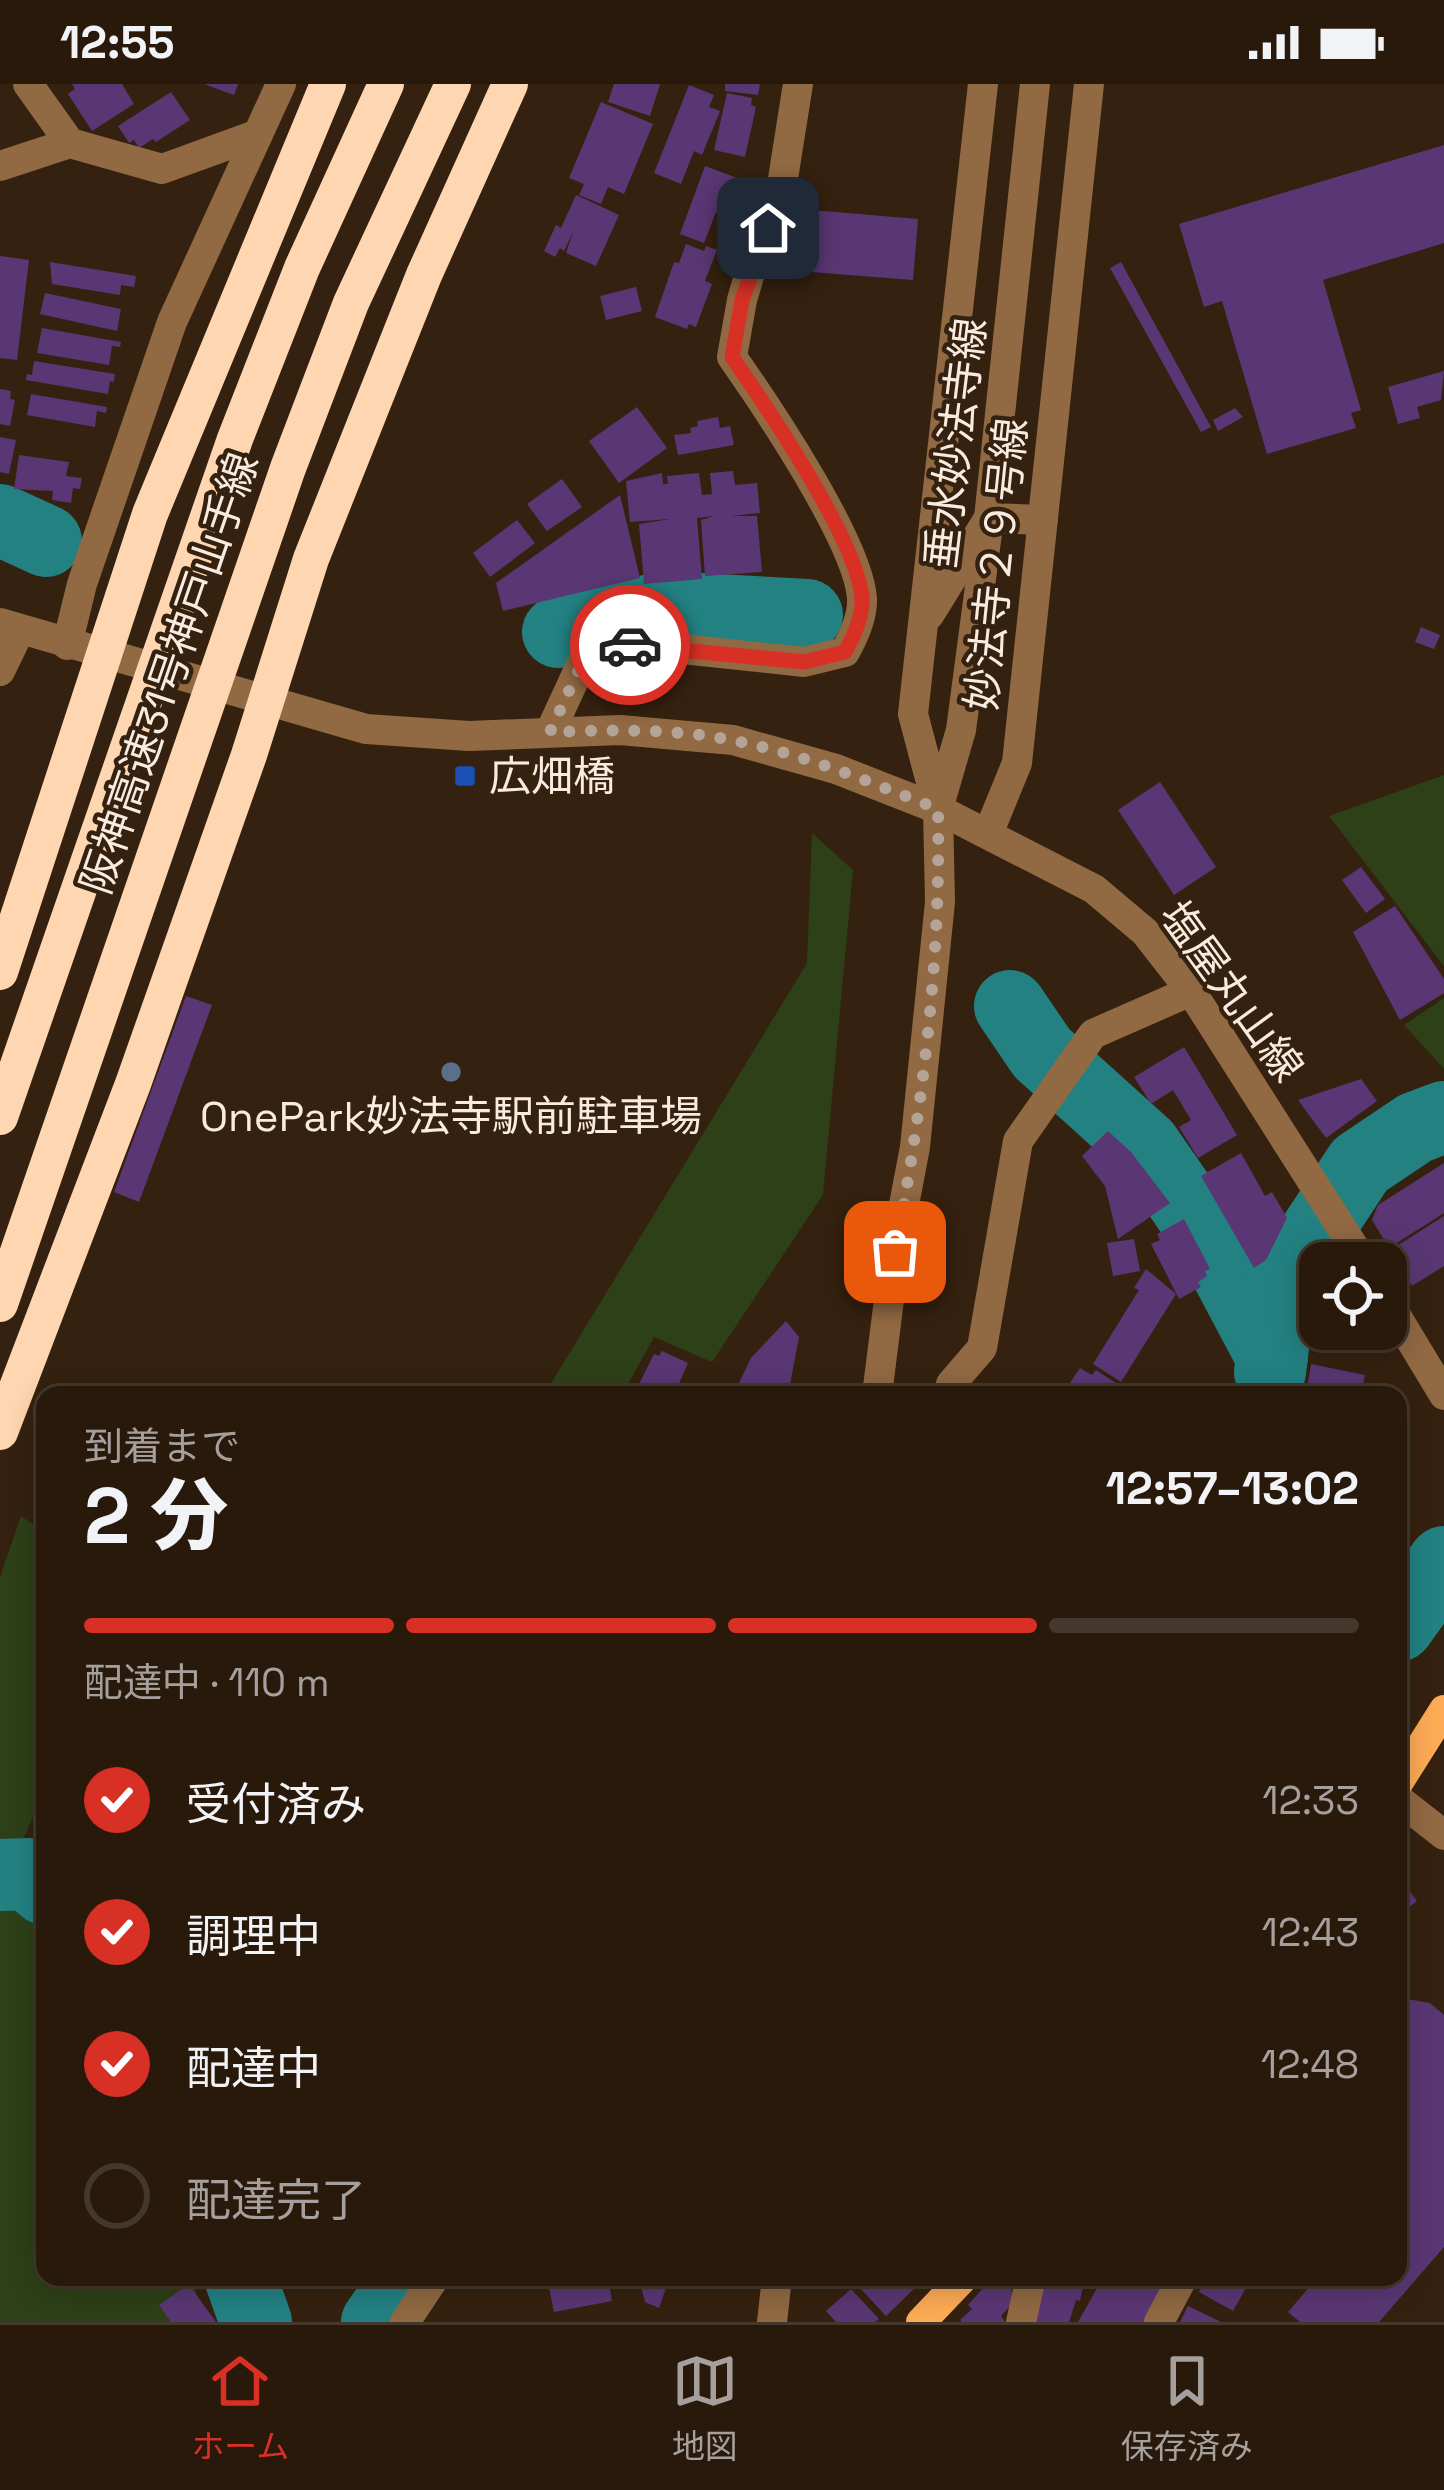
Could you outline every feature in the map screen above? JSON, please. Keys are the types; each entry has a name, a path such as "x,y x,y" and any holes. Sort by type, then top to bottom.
{"highway":[{"path":"0,972 149,514 328,84"},
{"name":"阪神高速31号神戸山手線","path":"0,1117 235,439 302,268 386,84"},
{"name":"阪神高速31号神戸山手線","path":"0,1304 288,468 351,303 453,84"},
{"path":"0,1432 133,1084 249,755 311,560 424,275 510,84"}],"main road":[{"path":"1407,1769 1444,1710"},
{"path":"920,2322 955,2286"}],"street":[{"path":"28,84 70,143"},
{"path":"67,645 82,584 172,322 280,84"},
{"path":"550,732 587,652 635,644 804,662 845,652 856,632 862,602 855,565 770,411 732,357 752,268 779,204 798,84"},
{"name":"垂水妙法寺線","path":"878,1386 895,1252 915,1147 939,930 938,809 913,714 983,84"},
{"name":"垂水妙法寺線","path":"938,809 961,730 989,518 1035,84"},
{"name":"妙法寺２９号線","path":"988,834 1017,763 1088,84"},
{"path":"0,166 70,143 162,169 258,134"},
{"path":"924,622 989,518 1042,520"},
{"path":"0,671 10,628"},
{"name":"塩屋丸山線","path":"10,628 366,729 469,736 620,730 733,740 836,769 938,809 1094,889 1145,932 1191,991 1351,1242"},
{"path":"951,1386 982,1348 1018,1141 1094,1034 1191,991"},
{"path":"1407,1334 1444,1395"},
{"path":"1407,1806 1444,1835"},
{"path":"405,2322 429,2286"},
{"path":"772,2322 776,2286"},
{"path":"1021,2322 1029,2286"},
{"path":"1159,2322 1178,2286"}],"green space":[{"path":"1444,775 1444,966 1329,816"},
{"path":"812,833 853,870 823,1195 712,1362 654,1337 627,1386 549,1386 807,963"},
{"path":"1444,998 1444,1069 1404,1025"},
{"path":"21,1516 36,1527 36,1810 18,1851 36,1877 36,2286 195,2286 201,2322 0,2322 0,1577"}],"building":[{"path":"72,84 122,84 134,104 92,131 68,94 75,89"},
{"path":"204,84 238,84 234,95"},
{"path":"614,84 660,84 650,116 608,102"},
{"path":"725,84 760,84 758,95 725,91"},
{"path":"689,85 714,95 709,107 720,111 702,155 694,151 681,184 654,173"},
{"path":"171,92 190,120 156,142 153,139 139,148 134,140 129,143 118,126"},
{"path":"727,93 752,98 751,105 756,107 745,157 714,150"},
{"path":"601,102 653,124 624,194 608,187 601,204 579,195 584,184 569,178"},
{"path":"1444,145 1444,243 1323,280 1361,410 1351,413 1356,428 1267,454 1222,301 1204,307 1179,224"},
{"path":"705,166 748,182 735,218 716,212 704,243 680,234"},
{"path":"576,195 619,215 596,266 566,253 573,232 564,251 560,248 555,257 544,251"},
{"path":"811,210 918,219 913,280 811,272 813,253 805,252 806,238 814,239 816,216 810,215"},
{"path":"686,244 717,250 705,281 712,284 696,327 689,324 687,329 655,317 674,262 679,263"},
{"path":"0,256 29,260 17,360 0,358"},
{"path":"50,262 136,276 134,287 121,285 120,295 52,284"},
{"path":"1121,262 1211,427 1201,432 1110,268"},
{"path":"636,287 642,311 606,320 600,296"},
{"path":"45,293 121,309 117,331 40,314"},
{"path":"42,328 121,342 120,347 112,346 109,365 37,353"},
{"path":"34,361 115,374 114,382 110,381 108,394 26,380"},
{"path":"1444,371 1441,400 1417,407 1420,418 1398,424 1388,387"},
{"path":"0,389 11,391 10,399 15,400 10,426 0,424"},
{"path":"31,394 107,407 106,413 97,411 95,427 27,415"},
{"path":"637,407 667,448 619,483 589,441"},
{"path":"1235,408 1243,417 1218,431 1213,420"},
{"path":"718,417 720,428 730,426 734,445 678,455 674,435 691,433 697,421"},
{"path":"0,437 16,440 9,474 0,472"},
{"path":"19,455 69,462 66,476 82,478 80,489 73,488 71,503 52,500 53,491 14,489"},
{"path":"733,471 735,485 757,483 760,513 731,516 757,516 762,572 705,576 701,520 714,516 697,518 702,579 644,584 639,524 670,519 630,522 626,481 662,473 663,484 668,484 667,476 699,473 702,495 712,494 710,473"},
{"path":"562,479 582,507 547,531 527,504"},
{"path":"620,495 640,578 503,611 496,583"},
{"path":"517,520 535,543 490,577 473,553"},
{"path":"1421,627 1440,635 1434,649 1415,642"},
{"path":"1160,782 1216,867 1174,895 1118,810"},
{"path":"1361,867 1385,899 1366,913 1342,880"},
{"path":"1395,906 1444,979 1444,993 1400,1020 1353,932"},
{"path":"186,996 212,1005 139,1202 114,1192"},
{"path":"1184,1047 1237,1135 1198,1158 1179,1127 1191,1120 1173,1090 1151,1104 1134,1077"},
{"path":"1361,1079 1377,1101 1326,1138 1298,1100"},
{"path":"1108,1131 1131,1152 1170,1203 1118,1239 1105,1186 1082,1156"},
{"path":"1241,1153 1265,1196 1272,1192 1287,1218 1266,1260 1254,1268 1201,1176"},
{"path":"1444,1163 1444,1213 1398,1242 1385,1242 1372,1220 1378,1205"},
{"path":"1444,1216 1444,1266 1412,1286 1407,1278 1407,1242 1403,1242"},
{"path":"1184,1219 1210,1269 1198,1282 1201,1287 1179,1299 1151,1244 1160,1240 1157,1234"},
{"path":"1134,1239 1140,1271 1113,1276 1107,1243"},
{"path":"1146,1269 1176,1294 1121,1382 1093,1364 1139,1290 1134,1288"},
{"path":"786,1321 799,1337 790,1386 737,1386 751,1358"},
{"path":"662,1351 688,1363 678,1386 638,1386 654,1354 659,1356"},
{"path":"1311,1364 1365,1375 1363,1386 1307,1386"},
{"path":"1080,1368 1092,1375 1096,1370 1119,1385 1118,1386 1068,1386"},
{"path":"1407,1887 1417,1901 1407,1909"},
{"path":"1407,1999 1430,2003 1444,2015 1444,2247 1379,2322 1300,2322 1288,2312 1310,2286 1407,2286"},
{"path":"190,2286 216,2322 171,2322 159,2305"},
{"path":"549,2286 610,2286 612,2301 554,2312"},
{"path":"641,2286 666,2288 659,2308 645,2302"},
{"path":"864,2286 917,2286 886,2316 861,2289"},
{"path":"985,2286 1012,2286 1011,2305 1001,2316 1005,2322 962,2322 972,2309 968,2305"},
{"path":"1039,2286 1083,2286 1069,2322 1033,2322"},
{"path":"1098,2286 1165,2286 1147,2322 1078,2322"},
{"path":"1202,2286 1247,2286 1233,2311 1199,2292"},
{"path":"851,2289 879,2319 836,2322 826,2311"},
{"path":"1188,2306 1221,2322 1180,2322"}],"waterway":[{"path":"0,520 46,541"},
{"path":"558,632 664,607 807,615"},
{"path":"1010,1006 1042,1053 1145,1146 1210,1240 1272,1357"},
{"path":"1270,1372 1280,1287 1360,1165 1415,1128 1444,1117"},
{"path":"1407,1613 1444,1562"},
{"path":"0,1875 28,1874 36,1881"},
{"path":"243,2286 256,2322"},
{"path":"377,2322 403,2286"}],"way so far":[{"path":"630,645 587,652 550,732 620,730 733,740 836,769 938,809 939,930 915,1147 895,1252"}],"place":[{"name":"広畑橋","path":"465,776"},
{"name":"OnePark妙法寺駅前駐車場","path":"451,1072"}],"route":[{"path":"630,645 804,662 845,652 856,632 862,602 855,565 770,411 732,357 742,300 768,228"}]}
